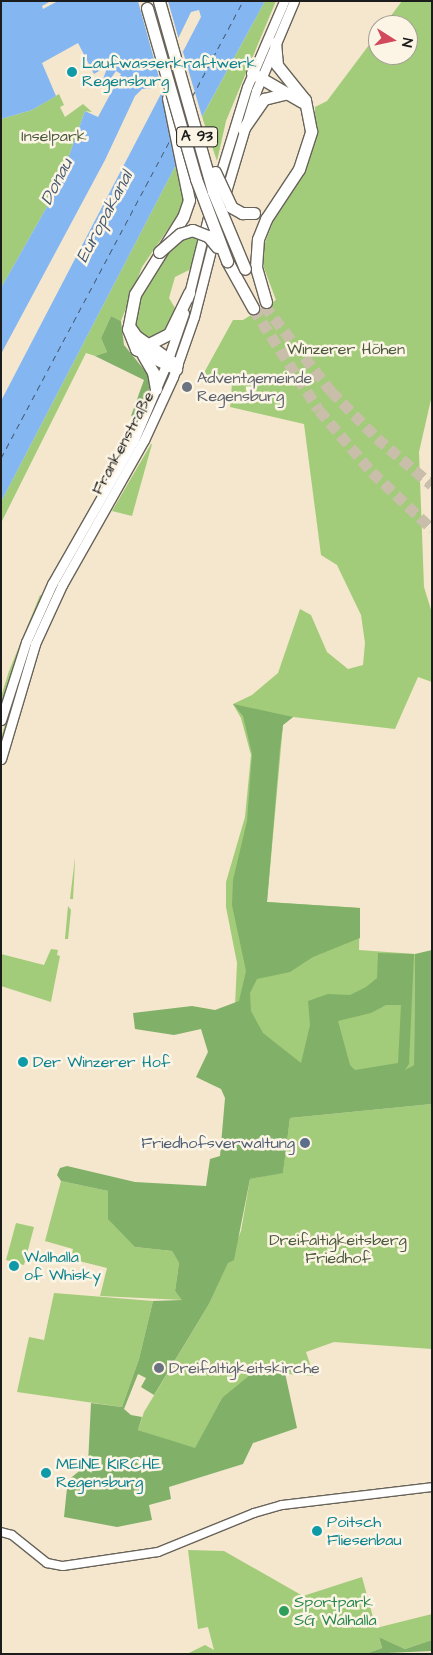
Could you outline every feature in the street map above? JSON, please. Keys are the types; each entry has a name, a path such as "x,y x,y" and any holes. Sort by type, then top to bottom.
{"highway":[{"path":"159,1 223,193 236,210 254,213 285,193"},
{"name":"A 93","path":"159,1 214,192 261,305"},
{"path":"146,5 189,192 183,217 159,252 135,294 128,322 132,344 142,354 153,372 156,389"},
{"name":"A 93","path":"146,5 196,179 227,261 236,279 261,305"},
{"path":"261,305 256,267 258,239 266,219 285,193 308,146 311,120 301,94 287,80 276,63 275,42"},
{"path":"259,75 287,80"},
{"path":"259,75 307,107"},
{"path":"243,129 264,99 288,93"},
{"path":"159,252 180,234 198,231 208,236 227,261"},
{"path":"149,344 169,334 189,293"},
{"path":"128,322 136,336 149,344 172,365"},
{"path":"142,354 172,365"}],"main road":[{"path":"259,75 284,1"},
{"path":"259,75 294,1"},
{"name":"Frankenstraße","path":"1,759 35,644 62,585 144,440 172,365 194,317 259,75"},
{"name":"Frankenstraße","path":"1,720 26,642 52,584 125,456 156,389 172,365 223,162 259,75"}],"street":[{"path":"1,1532 12,1535 47,1563 63,1566 158,1552 267,1508 432,1487"}],"green space":[{"path":"265,1 276,1 226,121 217,161 202,117"},
{"name":"Winzerer Höhen","path":"402,1 432,1 432,395 419,452 424,587 432,613 432,682 418,677 395,729 293,717 283,725 267,902 360,908 359,950 415,954 414,1065 401,1073 322,1085 306,1082 235,1006 237,963 226,907 226,882 245,817 251,755 241,718 233,704 252,695 278,673 300,609 311,615 327,652 348,669 363,665 365,643 361,615 337,565 321,555 304,424 230,407 232,384 200,380 233,320 243,320 276,300 264,268 263,248 276,214 302,176 314,146 315,107 327,101 368,46 368,65 418,65 418,15 392,15"},
{"name":"Inselpark","path":"59,94 64,105 60,107 65,117 83,104 92,112 85,111 57,189 1,288 1,119 32,110"},
{"path":"179,159 184,206 142,267 121,321 111,316 101,338 107,352 95,356 86,353 1,523 1,502"},
{"path":"188,235 200,236 191,269 175,277 169,298 178,313 168,332 148,340 136,329 134,323 141,298 161,261 173,245"},
{"path":"111,316 121,321 124,345 150,377 149,395 139,420 131,416 144,380 95,356 107,352 101,338"},
{"path":"151,444 132,516 112,511"},
{"path":"40,595 43,596 1,710 1,697 9,671"},
{"path":"50,599 52,600 1,750 1,738 16,686"},
{"path":"233,704 293,717 283,725 267,902 360,908 360,938 313,957 290,972 257,979 250,993 251,1011 263,1033 301,1063 310,1025 308,1001 328,994 350,995 366,987 377,978 378,953 414,954 409,1064 405,1070 414,1065 415,954 432,950 432,1104 290,1118 283,1173 250,1179 234,1260 228,1263 209,1304 154,1395 141,1387 146,1378 138,1374 124,1409 131,1415 142,1417 138,1430 195,1448 222,1398 256,1370 285,1373 297,1428 253,1443 243,1464 169,1487 171,1499 149,1505 152,1520 117,1527 64,1517 67,1488 62,1485 88,1464 91,1403 122,1407 139,1359 153,1301 182,1300 175,1291 179,1263 172,1251 135,1247 108,1219 108,1191 61,1181 57,1175 60,1168 67,1166 135,1182 206,1186 210,1159 220,1156 225,1098 221,1089 196,1077 208,1052 201,1029 174,1035 135,1029 133,1013 192,1006 215,1010 239,1001 246,971 232,905 233,880 247,821 252,754 243,716","holes":["386,1005 401,1005 398,1063 355,1070 350,1065 338,1021 371,1013"]},
{"path":"75,858 73,899 70,899"},
{"path":"68,906 71,910 68,939 65,939"},
{"path":"51,949 58,950 57,955 60,956 51,1002 1,986 1,954 44,965"},
{"name":"Dreifaltigkeitsberg Friedhof","path":"432,1104 432,1349 334,1342 306,1352 314,1376 274,1373 222,1398 195,1449 138,1430 144,1412 209,1304 228,1262 241,1231 250,1179 283,1172 290,1118"},
{"path":"61,1181 108,1191 135,1247 172,1251 179,1263 175,1291 183,1300 100,1296 107,1268 71,1259 73,1249 45,1241"},
{"path":"16,1223 34,1227 24,1265 6,1260"},
{"path":"54,1293 153,1301 139,1359 122,1407 17,1392 29,1337 44,1340"},
{"name":"Sportpark SG Walhalla","path":"188,1550 224,1551 303,1596 362,1577 376,1628 432,1614 432,1640 405,1649 379,1637 382,1648 365,1654 187,1654 205,1645 214,1650 208,1627 198,1629"},
{"path":"379,1637 405,1649 432,1640 432,1651 365,1654 382,1648"}],"water":[{"name":"Europakanal","path":"1,1 51,1 42,6 43,9 58,1 265,1 179,159 1,502 1,401 201,17 199,10 191,12 154,88 142,89 135,96 105,160 1,354 1,288 57,189 85,111 98,117 121,74 116,71 106,85 102,82 106,71 104,68 94,74 78,43 42,63 56,96 32,110 1,119"}],"pier":[{"path":"138,1 168,1 179,40 160,81"},
{"path":"183,52 203,120 180,163 162,90"}],"ferry route":[{"path":"192,97 243,1"},
{"path":"1,458 171,138"}],"tunnel":[{"path":"264,305 331,391 377,438 432,485"},
{"path":"253,308 319,410 372,472 432,529"}],"place":[{"name":"Laufwasserkraftwerk Regensburg","path":"72,72"},
{"name":"Adventgemeinde Regensburg","path":"187,387"},
{"name":"Der Winzerer Hof","path":"23,1062"},
{"name":"Friedhofsverwaltung","path":"305,1143"},
{"name":"Walhalla of Whisky","path":"14,1266"},
{"name":"Dreifaltigkeitskirche","path":"159,1368"},
{"name":"MEINE KIRCHE Regensburg","path":"46,1473"},
{"name":"Poitsch Fliesenbau","path":"317,1531"},
{"name":"Sportpark SG Walhalla","path":"284,1611"}],"water label":[{"name":"Donau","path":"57,182"}]}
